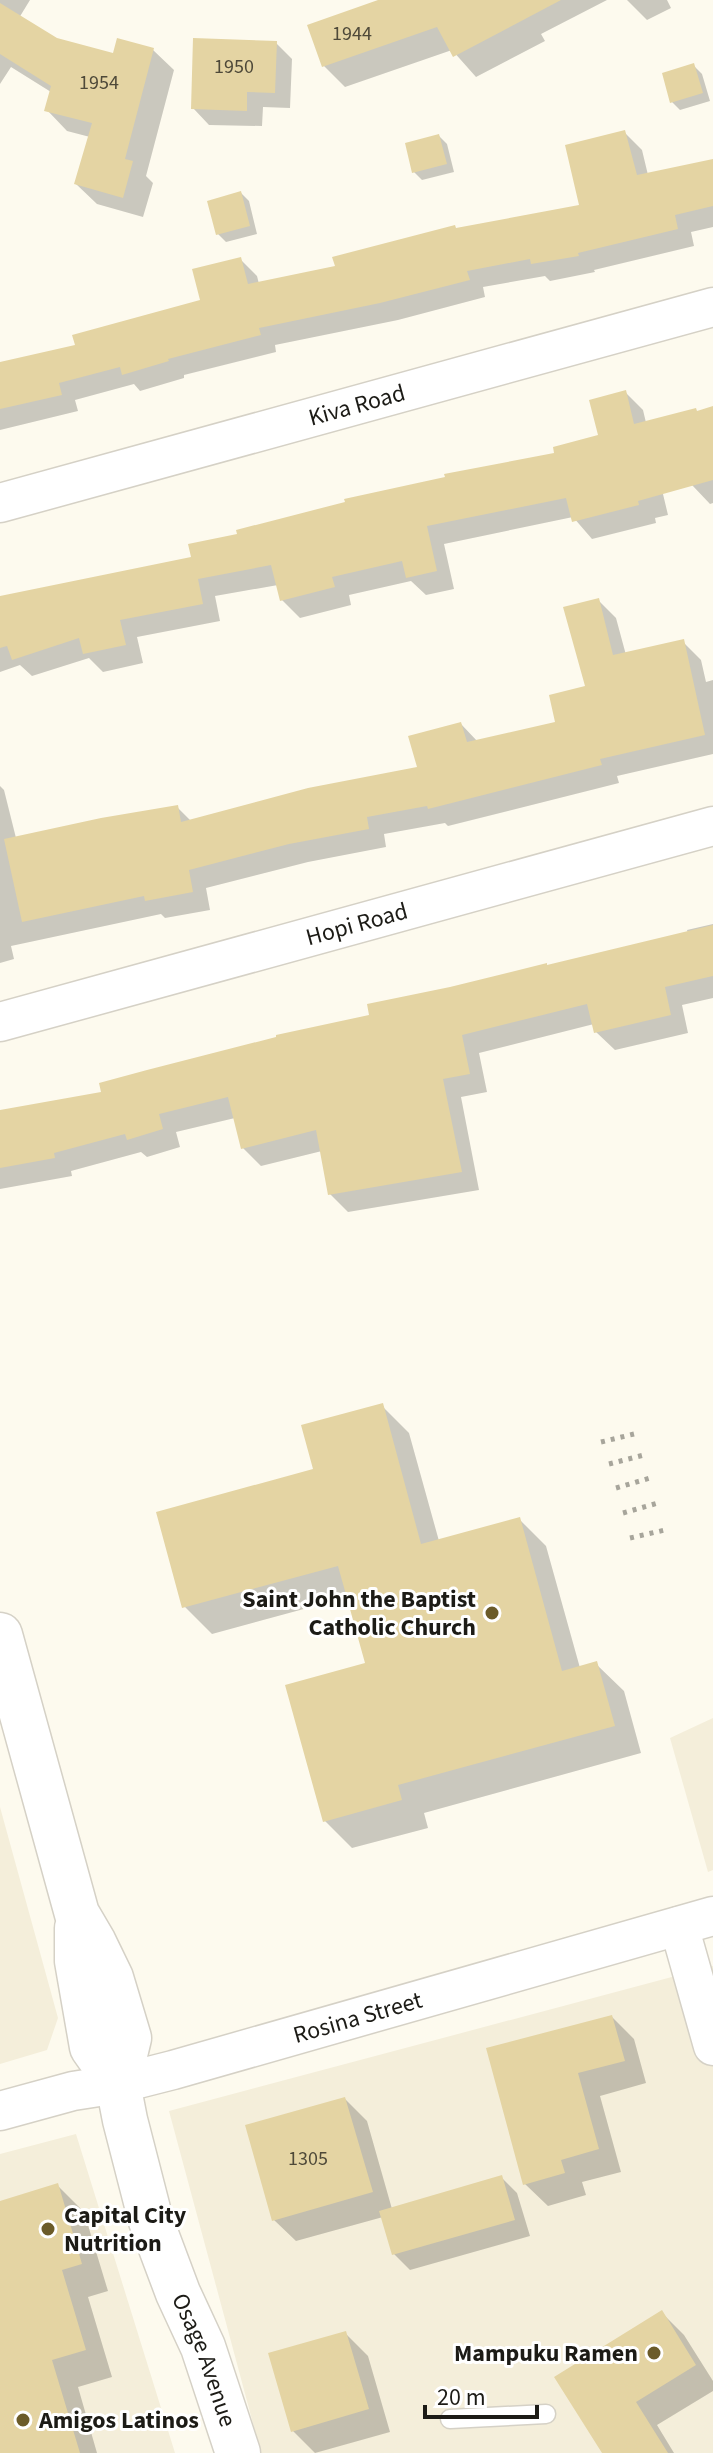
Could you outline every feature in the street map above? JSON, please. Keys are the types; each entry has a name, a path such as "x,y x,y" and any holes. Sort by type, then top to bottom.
{"street":[{"name":"Kiva Road","path":"0,503 713,307"},
{"name":"Hopi Road","path":"0,1022 713,826"},
{"name":"Osage Avenue","path":"0,1635 77,1914 111,1978 129,2038 118,2084 151,2221 178,2293 203,2347 238,2453"},
{"name":"Rosina Street","path":"0,2111 73,2091 118,2084 696,1921"},
{"path":"696,1921 713,2046"}],"lane":[{"path":"450,2419 546,2414"}],"path":[{"path":"601,1442 634,1434"},
{"path":"609,1464 644,1455"},
{"path":"616,1488 650,1478"},
{"path":"623,1513 658,1503"},
{"path":"630,1538 665,1530"}],"shaded area":[{"path":"713,1718 713,1870 708,1872 670,1738"},
{"path":"0,1807 58,2018 47,2050 0,2064"},
{"path":"713,1966 713,2453 261,2453 169,2111"},
{"path":"76,2134 175,2453 0,2453 0,2154"}],"building":[{"path":"378,0 561,0 453,57 437,27 322,67 307,25"},
{"path":"0,3 57,38 113,53 117,38 154,48 125,159 133,161 123,198 74,184 92,123 44,111 51,86 0,54"},
{"path":"193,38 277,41 275,93 247,92 247,111 191,109"},
{"path":"694,63 703,93 670,103 662,73"},
{"path":"625,130 637,175 713,159 713,206 675,215 678,229 578,253 579,256 531,264 530,259 467,271 470,280 380,303 259,328 261,335 168,359 122,375 120,367 59,383 62,395 0,409 0,362 75,345 72,335 200,300 192,269 241,257 248,284 335,266 332,257 455,225 456,228 579,205 565,145"},
{"path":"439,134 447,164 412,173 405,143"},
{"path":"241,191 250,226 216,235 207,201"},
{"path":"626,390 634,424 713,406 713,480 638,501 639,505 572,522 566,498 427,526 437,571 406,578 402,561 332,577 335,587 280,601 271,565 198,579 203,604 120,620 126,645 83,654 79,638 12,660 7,646 0,648 0,596 191,557 188,544 237,534 236,530 345,502 344,499 445,477 444,474 554,453 553,447 598,435 589,400"},
{"path":"599,598 613,655 684,639 705,735 600,759 602,765 428,809 427,806 367,817 369,829 289,844 189,870 193,892 145,901 144,896 22,922 4,839 178,805 181,822 308,788 417,767 408,736 461,722 467,742 555,722 549,695 585,686 563,607"},
{"path":"713,925 713,976 665,987 671,1015 594,1033 587,1004 462,1035 470,1074 443,1079 462,1172 328,1195 316,1130 241,1149 228,1097 159,1114 163,1129 127,1140 125,1134 54,1153 55,1158 0,1168 0,1110 101,1092 99,1083 276,1035 369,1015 367,1004"},
{"name":"Saint John the Baptist Catholic Church","path":"383,1403 421,1544 520,1517 562,1671 597,1661 615,1726 398,1785 402,1800 323,1822 285,1685 365,1663 338,1566 182,1608 156,1512 313,1469 301,1425"},
{"path":"612,2015 625,2061 578,2073 599,2149 561,2160 565,2173 523,2185 486,2048"},
{"path":"345,2097 373,2192 272,2221 245,2125"},
{"path":"502,2175 515,2220 392,2255 379,2211"},
{"path":"58,2183 82,2264 62,2270 86,2350 52,2360 80,2453 0,2453 0,2201"},
{"path":"662,2310 696,2365 636,2402 668,2453 602,2453 554,2377"},
{"path":"346,2331 369,2409 291,2432 268,2353"}],"place":[{"name":"Saint John the Baptist Catholic Church","path":"492,1613"},
{"name":"Capital City Nutrition","path":"48,2229"},
{"name":"Mampuku Ramen","path":"654,2353"},
{"name":"Amigos Latinos","path":"23,2420"}]}
